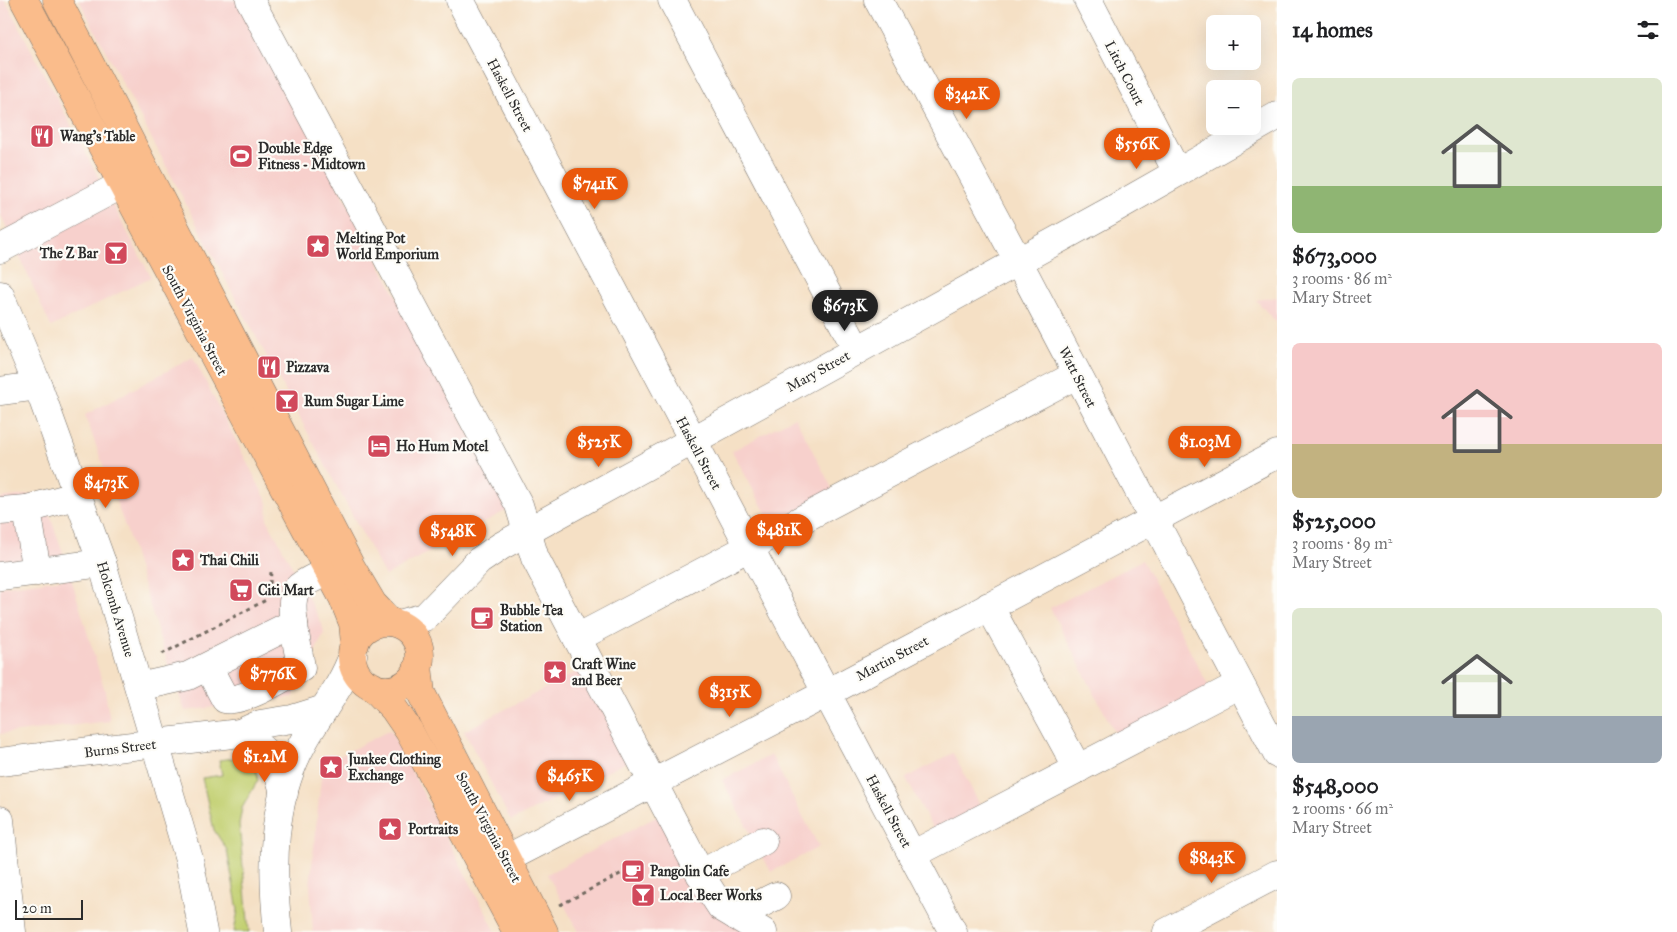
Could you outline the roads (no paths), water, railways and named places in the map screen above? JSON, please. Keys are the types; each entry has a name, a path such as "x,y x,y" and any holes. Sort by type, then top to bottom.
{"main road":[{"name":"South Virginia Street","path":"24,0 348,609 353,623 354,649"},
{"name":"South Virginia Street","path":"57,0 350,565 373,604 394,623"},
{"path":"379,623 394,623 410,631 417,640 420,651 418,666 409,681 399,687 388,689 372,686 359,676 354,666 354,649 360,634 369,627 379,623"},
{"name":"South Virginia Street","path":"418,666 421,692 434,714 454,760 544,932"},
{"name":"South Virginia Street","path":"372,686 394,709 409,731 517,932"}],"street":[{"path":"250,0 519,505 534,558 700,874 714,899 722,907 763,932"},
{"name":"Haskell Street","path":"460,0 953,932"},
{"path":"672,0 857,350"},
{"name":"Watt Street","path":"878,0 1018,261 1076,375 1277,754"},
{"name":"Litch Court","path":"1088,0 1177,172"},
{"name":"Mary Street","path":"394,623 424,617 479,561 526,532 1277,116"},
{"path":"0,249 123,184"},
{"name":"Holcomb Avenue","path":"0,295 38,386 102,563 189,859 203,932"},
{"path":"577,638 1076,375"},
{"path":"0,391 38,386"},
{"name":"Martin Street","path":"506,860 827,693 1277,454"},
{"path":"0,511 27,509 79,495"},
{"path":"27,509 37,572"},
{"path":"0,576 102,563"},
{"path":"208,667 225,699 236,700 301,668 293,603 297,589 328,571"},
{"path":"989,606 1078,769"},
{"path":"139,688 188,676 294,623"},
{"path":"278,932 273,872 278,818 284,793 298,753 347,670 354,649"},
{"path":"912,855 1240,684"},
{"path":"236,700 240,733 265,750 280,775 284,793"},
{"name":"Burns Street","path":"0,762 240,733 260,724 292,719 324,709"},
{"path":"0,820 12,932"},
{"path":"700,874 763,841"},
{"path":"1167,932 1277,874"},
{"path":"736,916 776,896"}],"place":[{"name":"Wang's Table","path":"42,136"},
{"name":"Double Edge Fitness - Midtown","path":"241,156"},
{"name":"Melting Pot World Emporium","path":"318,246"},
{"name":"The Z Bar","path":"116,253"},
{"name":"Pizzava","path":"269,367"},
{"name":"Rum Sugar Lime","path":"287,401"},
{"name":"Ho Hum Motel","path":"379,446"},
{"name":"Thai Chili","path":"183,560"},
{"name":"Citi Mart","path":"241,590"},
{"name":"Bubble Tea Station","path":"482,618"},
{"name":"Craft Wine and Beer","path":"555,672"},
{"name":"Junkee Clothing Exchange","path":"331,767"},
{"name":"Portraits","path":"390,829"},
{"name":"Pangolin Cafe","path":"633,871"},
{"name":"Local Beer Works","path":"643,895"}]}
